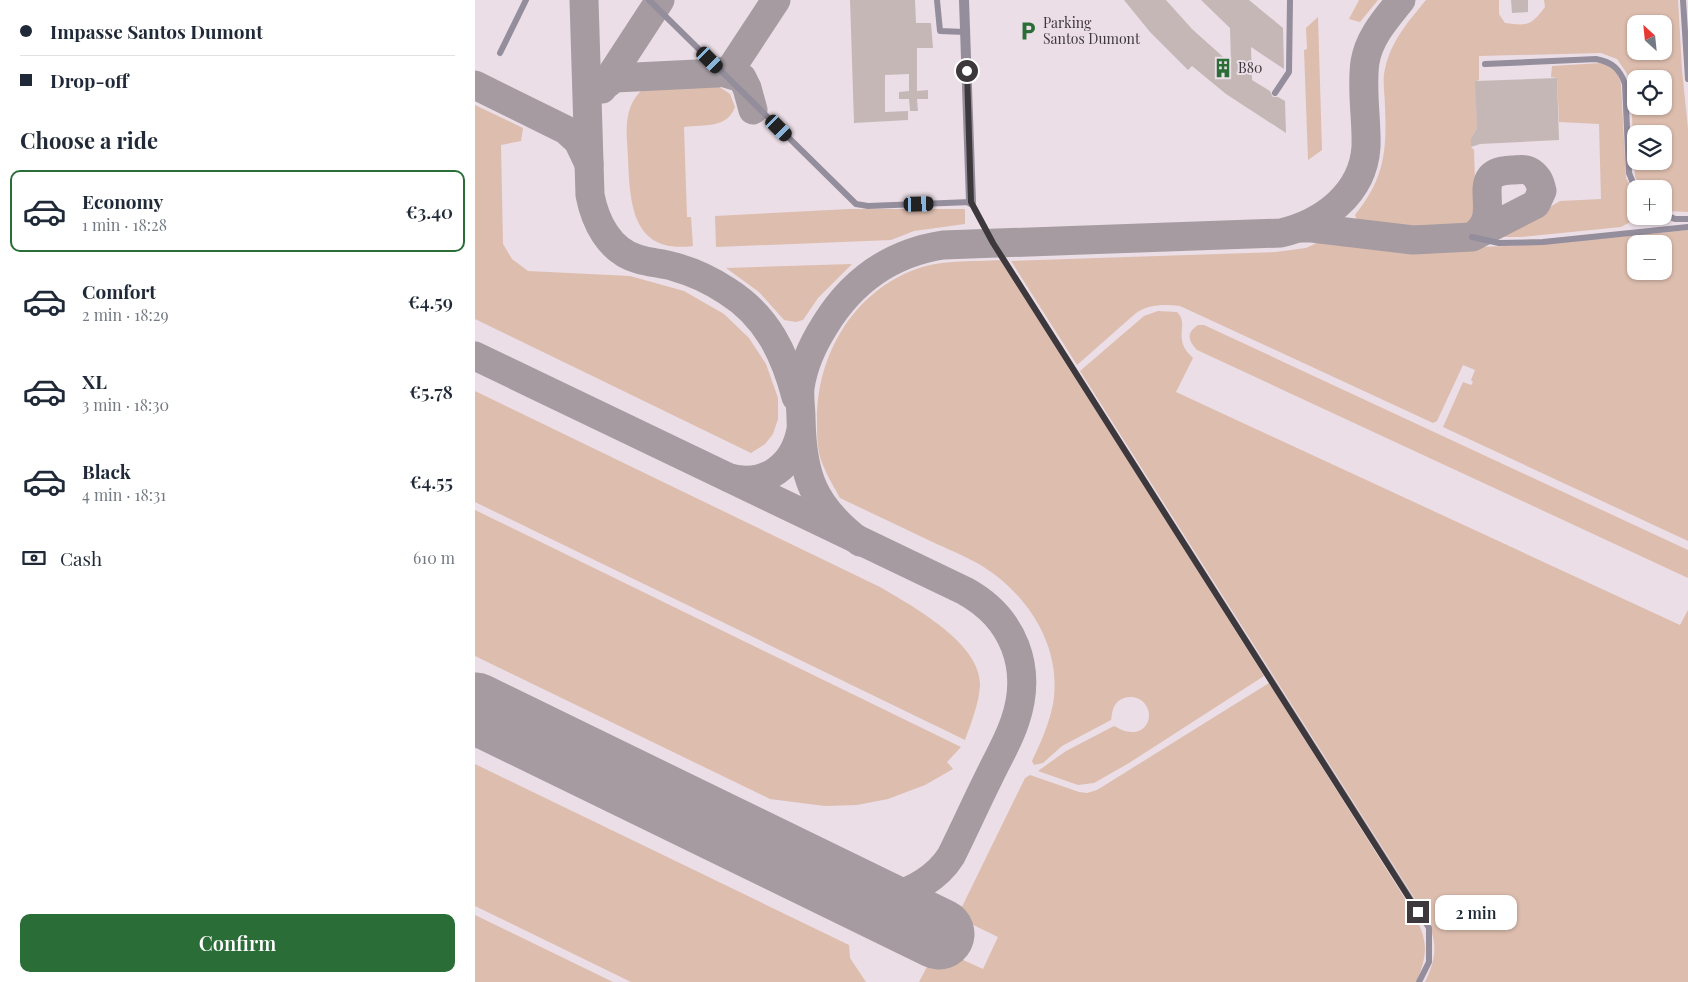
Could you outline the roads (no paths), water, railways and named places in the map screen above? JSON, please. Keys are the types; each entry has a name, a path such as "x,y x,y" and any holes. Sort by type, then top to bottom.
{"street":[{"path":"964,0 971,202"}],"lane":[{"path":"500,53 526,0"},
{"path":"649,0 856,204 868,206 971,202 999,251 1429,928 1429,962 1419,982"},
{"path":"937,0 940,31 965,32"},
{"path":"1275,93 1289,72 1290,0"},
{"path":"1683,0 1688,79"},
{"path":"1485,64 1596,59 1615,66 1621,73 1625,84 1629,173 1632,180"},
{"path":"1672,218 1688,219"},
{"path":"1472,237 1499,244 1543,242 1688,227"}],"place":[{"name":"Parking Santos Dumont","path":"1028,31"},
{"name":"B80","path":"1223,68"}]}
